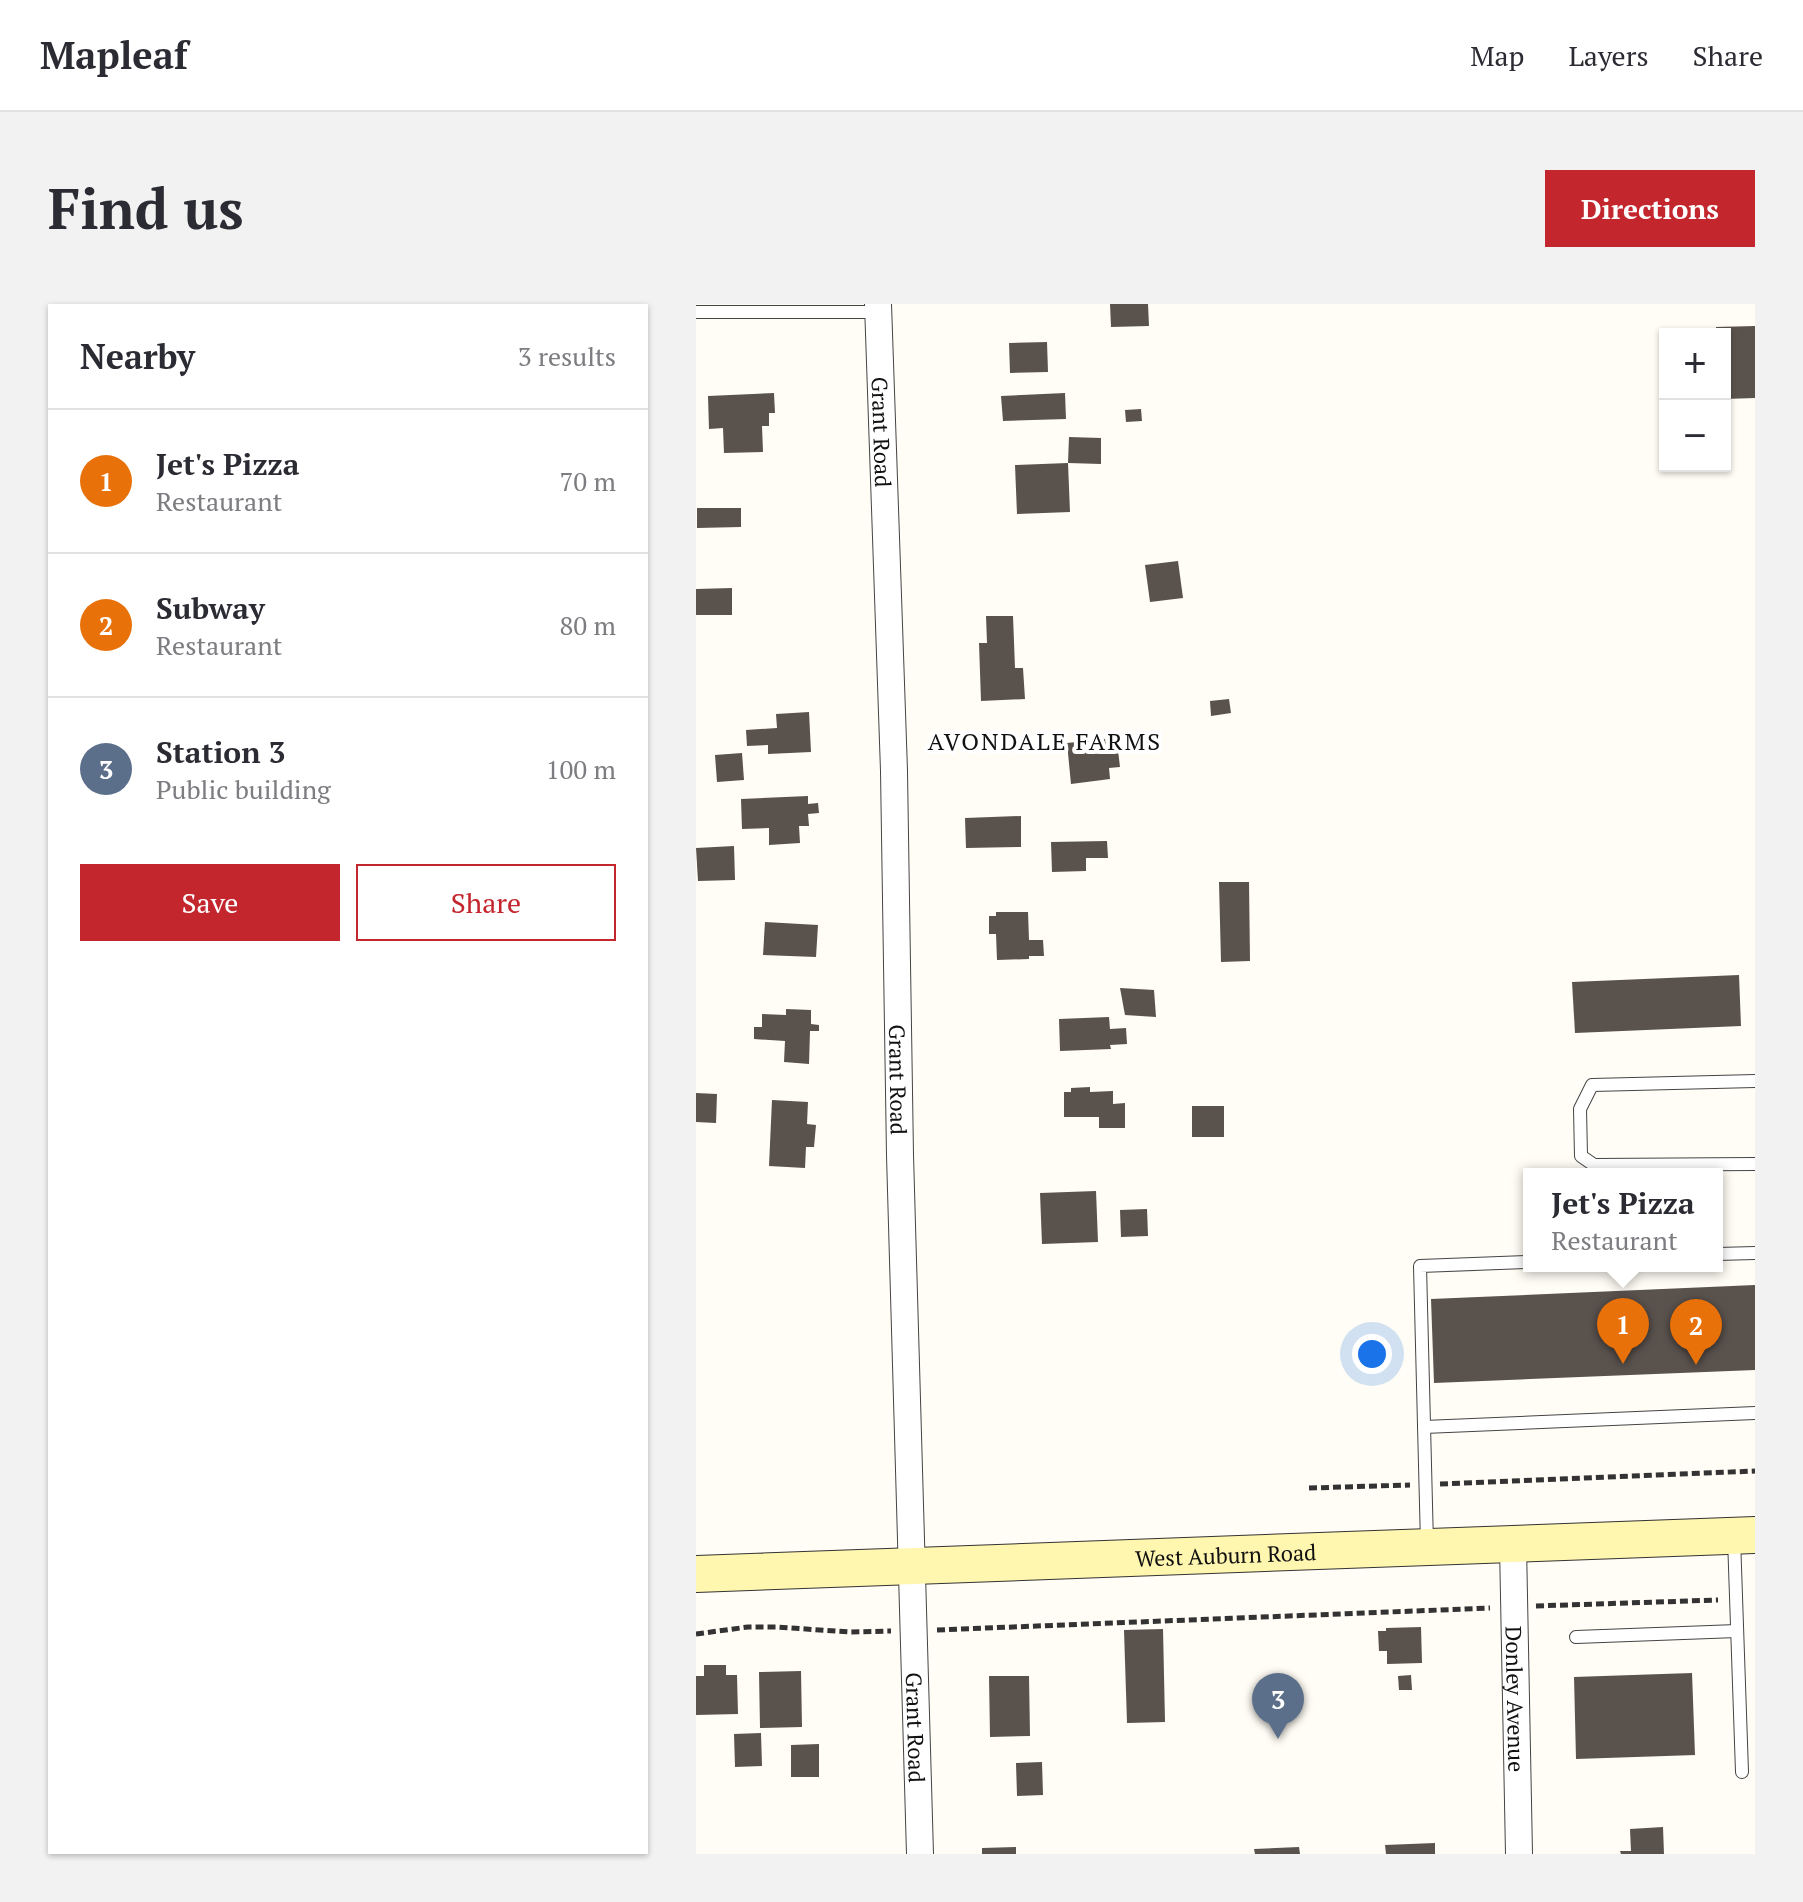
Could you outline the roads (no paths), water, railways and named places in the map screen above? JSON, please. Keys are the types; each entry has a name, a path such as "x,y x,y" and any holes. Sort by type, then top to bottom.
{"main road":[{"name":"West Auburn Road","path":"696,1574 1744,1535"}],"street":[{"name":"Grant Road","path":"878,308 894,771 900,1155 920,1854"},
{"name":"Donley Avenue","path":"1513,1545 1519,1854"}],"lane":[{"path":"696,312 878,308"},
{"path":"1755,1081 1592,1085 1580,1109 1581,1156 1594,1165 1755,1164"},
{"path":"1723,1254 1755,1253"},
{"path":"1427,1547 1420,1266 1523,1262"},
{"path":"1424,1427 1755,1413"},
{"path":"1742,1772 1737,1631 1744,1535"},
{"path":"1576,1637 1737,1631"}],"place":[{"name":"Jet's Pizza","path":"1623,1364"},
{"name":"Subway","path":"1696,1365"},
{"name":"Station 3","path":"1278,1739"}],"district":[{"name":"AVONDALE FARMS","path":"1045,741"}]}
